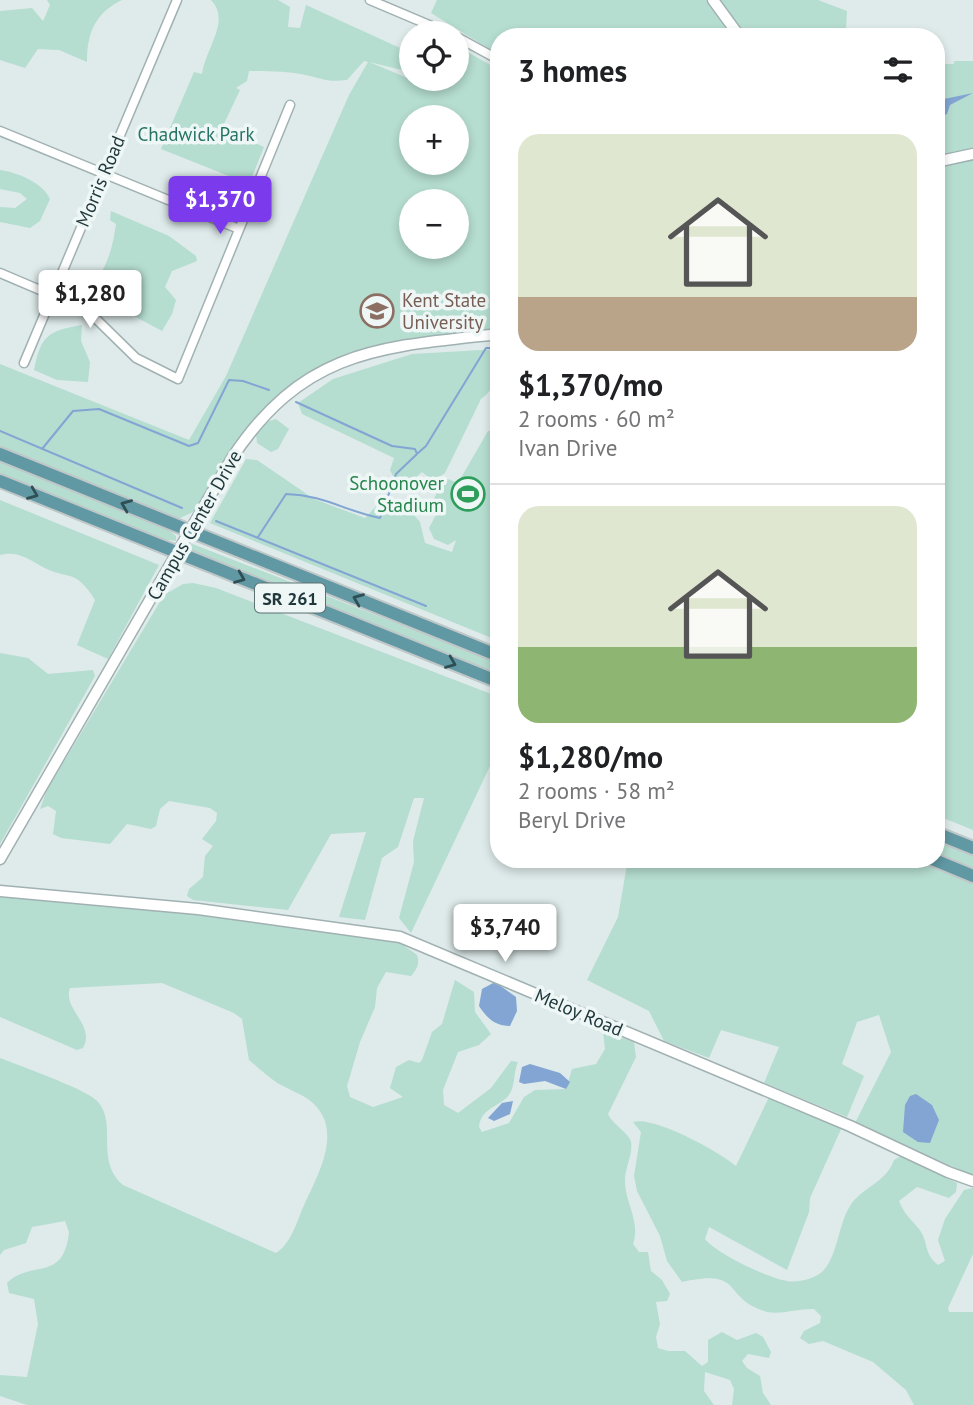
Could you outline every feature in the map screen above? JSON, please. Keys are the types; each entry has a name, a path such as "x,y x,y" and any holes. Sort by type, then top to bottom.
{"main road":[{"name":"SR 261","path":"0,454 490,652"},
{"name":"SR 261","path":"0,481 490,678"},
{"path":"945,837 973,848"},
{"path":"945,864 973,876"}],"street":[{"name":"Morris Road","path":"24,363 177,0"},
{"path":"370,0 420,21"},
{"path":"713,0 733,28"},
{"path":"469,44 490,55"},
{"path":"0,273 87,310 136,358 178,379 290,105"},
{"path":"0,131 239,229"},
{"path":"945,160 973,154"},
{"name":"Campus Center Drive","path":"0,859 189,531 244,441 270,409 303,381 340,362 383,349 490,335"},
{"name":"Meloy Road","path":"0,891 198,909 400,937 825,1115 973,1181"}],"green space":[{"path":"47,0 122,0 105,11 94,25 87,62 59,50 38,49 25,68 0,60 0,11 32,8 43,21 50,5"},
{"name":"Chadwick Park","path":"211,0 278,0 290,7 288,27 300,28 306,5 399,48 399,69 369,62 399,74 399,91 469,91 469,53 490,65 490,331 377,346 342,356 298,379 278,394 244,432 193,512 178,519 0,448 0,364 189,440 226,376 349,95 368,62 364,61 347,80 341,81 287,72 249,71 247,81 236,88 240,90 222,128 264,147 249,184 161,149 194,72 202,74 218,26 217,8"},
{"path":"437,0 706,0 727,28 490,28 490,49 469,36 469,21 444,21 431,13"},
{"path":"720,0 818,0 847,11 846,28 740,28"},
{"path":"954,61 973,61 973,148 945,154 945,64 954,64"},
{"path":"973,159 973,830 945,819 945,166"},
{"path":"0,170 29,179 47,193 50,199 40,221 30,228 0,222 0,207 15,208 27,199 20,193 0,189"},
{"path":"111,211 169,236 196,256 197,261 172,271 165,287 176,300 172,314 162,331 93,294 113,244 116,224 110,220"},
{"path":"82,325 81,341 90,362 88,382 57,380 34,370 40,349 48,336"},
{"path":"490,350 490,390 481,399 445,473 433,481 422,472 413,480 393,476 390,470 394,458 302,414 298,403 333,379 412,354"},
{"path":"276,419 289,429 278,449 271,452 257,443 256,434 266,422"},
{"path":"490,431 490,637 210,523 246,459 257,460 314,499 365,518 383,499 400,499 420,522 425,543 452,552 456,540 448,545 434,539 429,528 439,509 431,504 445,478 458,483"},
{"path":"0,461 166,528 176,536 176,541 162,539 0,476"},
{"path":"0,500 159,565 108,659 77,645 95,600 82,583 22,556 0,555"},
{"path":"190,543 490,660 490,675 199,556 190,548"},
{"path":"193,583 216,588 490,694 490,766 411,933 399,918 414,862 413,841 424,798 414,798 398,847 382,858 365,920 339,917 366,832 331,834 288,910 193,900 187,896 189,889 203,877 205,856 213,846 202,839 216,821 217,813 210,808 169,801 160,809 156,826 151,829 127,824 110,844 61,838 53,834 56,811 48,806 40,809 47,790 164,595 183,584"},
{"path":"0,653 28,658 48,674 93,670 95,676 0,844"},
{"path":"945,844 973,855 973,871 945,860"},
{"path":"626,868 933,868 973,884 973,1176 855,1123 891,1052 879,1015 857,1022 842,1064 864,1076 847,1117 764,1083 779,1047 721,1030 709,1058 664,1041 649,1011 587,980 618,917"},
{"path":"0,896 175,910 399,942 417,955 417,966 411,976 386,972 377,988 375,1007 360,1042 347,1086 350,1097 373,1107 403,1097 390,1088 396,1067 409,1060 419,1063 422,1060 432,1032 442,1024 455,980 474,992 475,1012 491,1034 479,1045 458,1052 443,1090 444,1105 458,1113 491,1088 511,1061 518,1062 509,1095 482,1117 479,1127 482,1132 509,1123 524,1097 535,1090 566,1089 572,1069 596,1064 605,1049 603,1031 634,1042 636,1057 608,1114 631,1142 625,1188 634,1219 633,1244 639,1252 648,1252 651,1271 662,1280 670,1294 667,1301 656,1302 660,1324 656,1337 658,1348 685,1351 702,1366 708,1362 708,1340 722,1332 737,1340 756,1333 763,1337 771,1352 769,1358 748,1354 742,1361 747,1368 760,1376 763,1393 771,1405 732,1405 734,1389 730,1380 705,1372 704,1391 714,1405 27,1405 0,1396 0,1375 27,1377 38,1324 34,1299 9,1293 7,1283 16,1276 54,1264 66,1248 69,1232 65,1221 32,1227 26,1243 4,1250 0,1255 0,1058 66,1084 96,1100 106,1119 110,1164 114,1175 123,1185 276,1253 290,1237 317,1177 326,1149 327,1135 319,1110 308,1099 279,1084 249,1060 242,1019 234,1013 162,983 70,988 70,1003 82,1024 86,1040 83,1048 77,1050 0,1017"},
{"path":"770,1095 842,1127 810,1198 809,1212 787,1270 709,1227 705,1239 743,1265 768,1275 791,1281 811,1278 820,1274 828,1264 850,1206 880,1180 894,1160 901,1156 957,1183 956,1192 949,1198 917,1187 899,1201 919,1229 930,1256 938,1265 945,1261 938,1240 945,1219 964,1190 973,1188 973,1254 948,1308 949,1312 973,1312 973,1405 914,1405 906,1390 873,1362 823,1341 809,1344 800,1338 804,1331 820,1323 821,1316 814,1309 775,1313 764,1311 742,1299 724,1281 702,1279 682,1282 667,1261 660,1236 637,1191 634,1176 641,1132 633,1122 643,1121 670,1129 702,1144 736,1166"}],"water":[{"path":"973,93 950,105 945,115 945,99"},
{"path":"495,982 516,997 517,1011 510,1026 500,1025 492,1020 479,1006 482,989"},
{"path":"530,1064 560,1073 570,1082 566,1089 545,1081 524,1084 519,1082 522,1067"},
{"path":"916,1094 932,1105 939,1120 930,1143 918,1142 903,1132 905,1105 910,1096"},
{"path":"513,1101 510,1114 494,1121 488,1118 502,1103"}],"waterway":[{"path":"418,453 426,446 486,348 490,348"},
{"path":"42,449 73,411 99,409 189,446 198,443 229,380 243,381 269,390"},
{"path":"258,537 286,494 312,497 380,518 396,474 417,454 415,449 392,446 296,402"},
{"path":"0,431 182,508"},
{"path":"216,521 426,606"}],"place":[{"name":"Kent State University","path":"377,311"},
{"name":"Schoonover Stadium","path":"468,494"}]}
